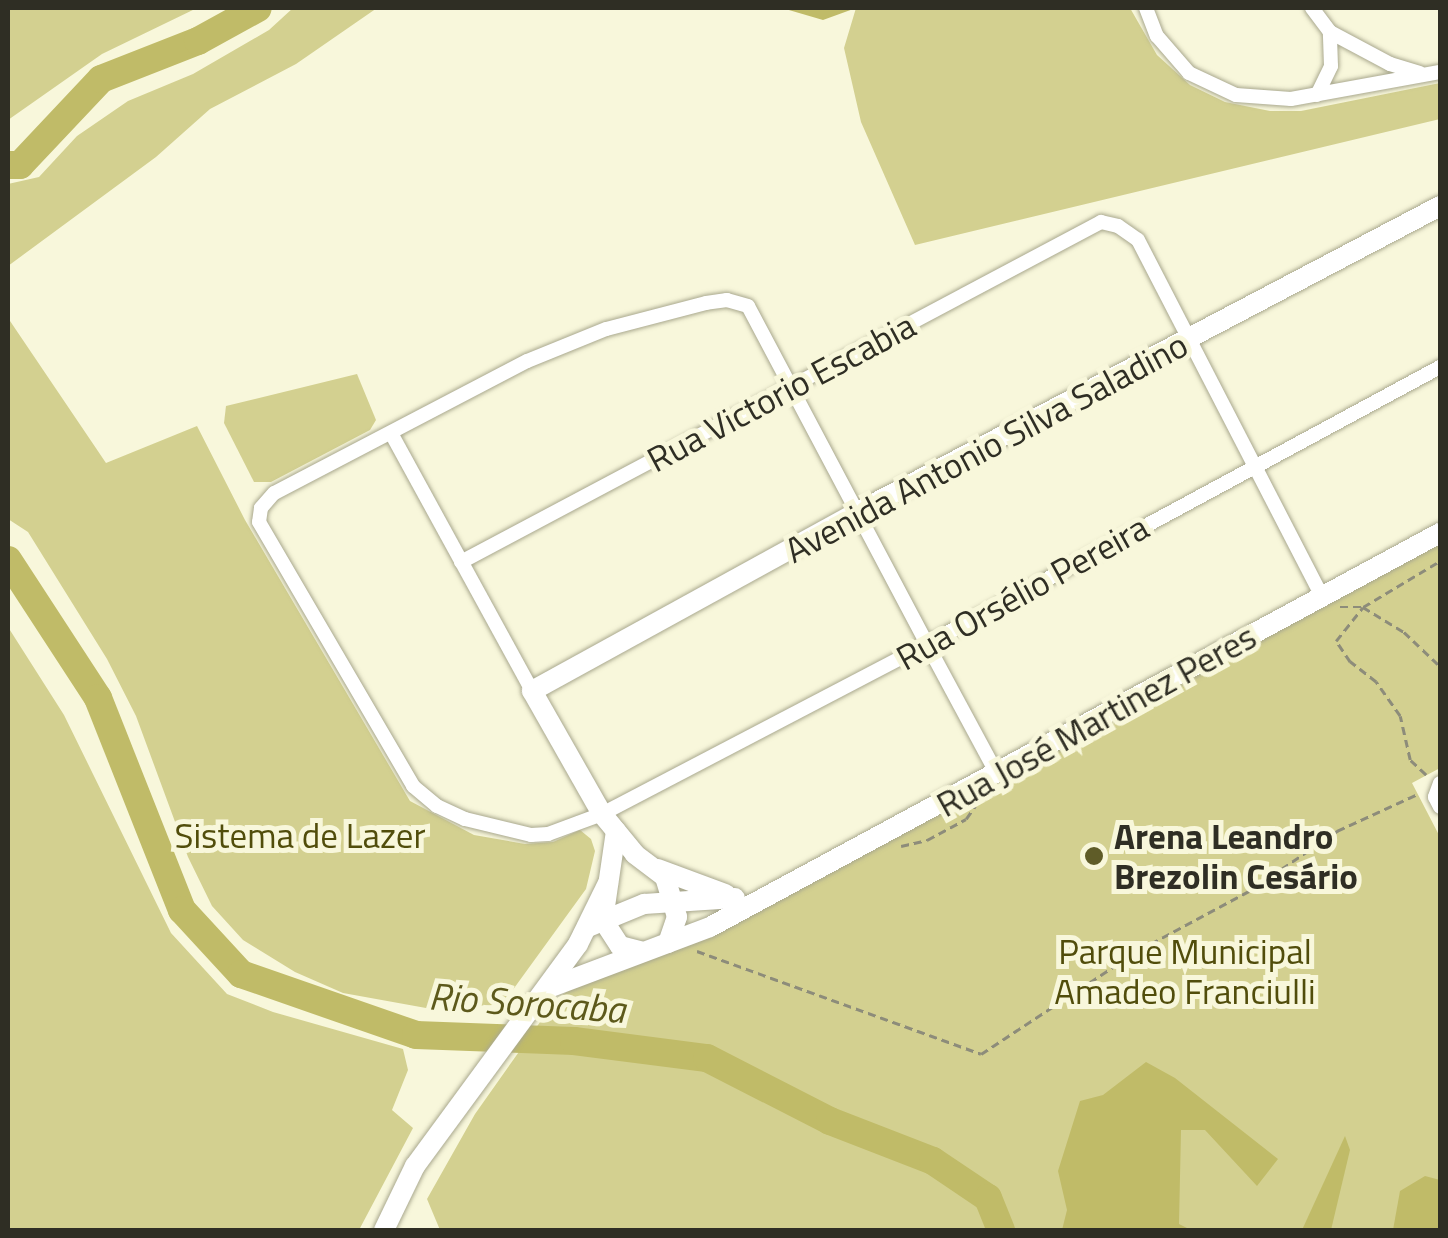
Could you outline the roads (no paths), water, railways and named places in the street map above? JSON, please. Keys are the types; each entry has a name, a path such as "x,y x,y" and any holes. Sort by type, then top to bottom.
{"main road":[{"name":"Avenida Antonio Silva Saladino","path":"532,691 858,512 1440,206"},
{"name":"Rua José Martinez Peres","path":"543,993 641,951 668,944 997,774 1440,533"},
{"path":"532,691 602,814 635,854 665,877 673,899 676,929 668,944"},
{"path":"384,1230 415,1166 596,923 608,883 616,831"},
{"path":"656,868 743,902"},
{"name":"Rua José Martinez Peres","path":"596,923 673,899 743,902"},
{"path":"596,923 620,946 641,951"}],"street":[{"path":"1146,8 1169,51 1214,88 1262,100 1317,95 1436,72"},
{"path":"1312,8 1330,32 1390,64 1436,72"},
{"path":"1317,95 1330,66 1330,32"},
{"name":"Rua Victorio Escabia","path":"461,562 1102,222 1118,226 1138,240 1190,340"},
{"path":"602,814 548,834 531,836 437,806 414,786 259,522 261,508 274,493 527,360 606,329 706,302 727,300 748,306 997,774"},
{"path":"1190,340 1322,596"},
{"name":"Rua Orsélio Pereira","path":"602,814 927,644 1440,366"},
{"path":"391,433 532,691"},
{"path":"1439,784 1435,797 1440,808"}],"waterway":[{"name":"Rio Sorocaba","path":"8,165 20,165 101,79 198,41 258,8"},
{"name":"Rio Sorocaba","path":"8,560 98,698 182,910 241,974 416,1035 574,1041 707,1058 830,1121 933,1161 988,1198 1001,1230"}],"place":[{"name":"Arena Leandro Brezolin Cesário","path":"1094,856"}],"park label":[{"name":"Sistema de Lazer","path":"300,835"},
{"name":"Parque Municipal Amadeo Franciulli","path":"1185,971"}]}
